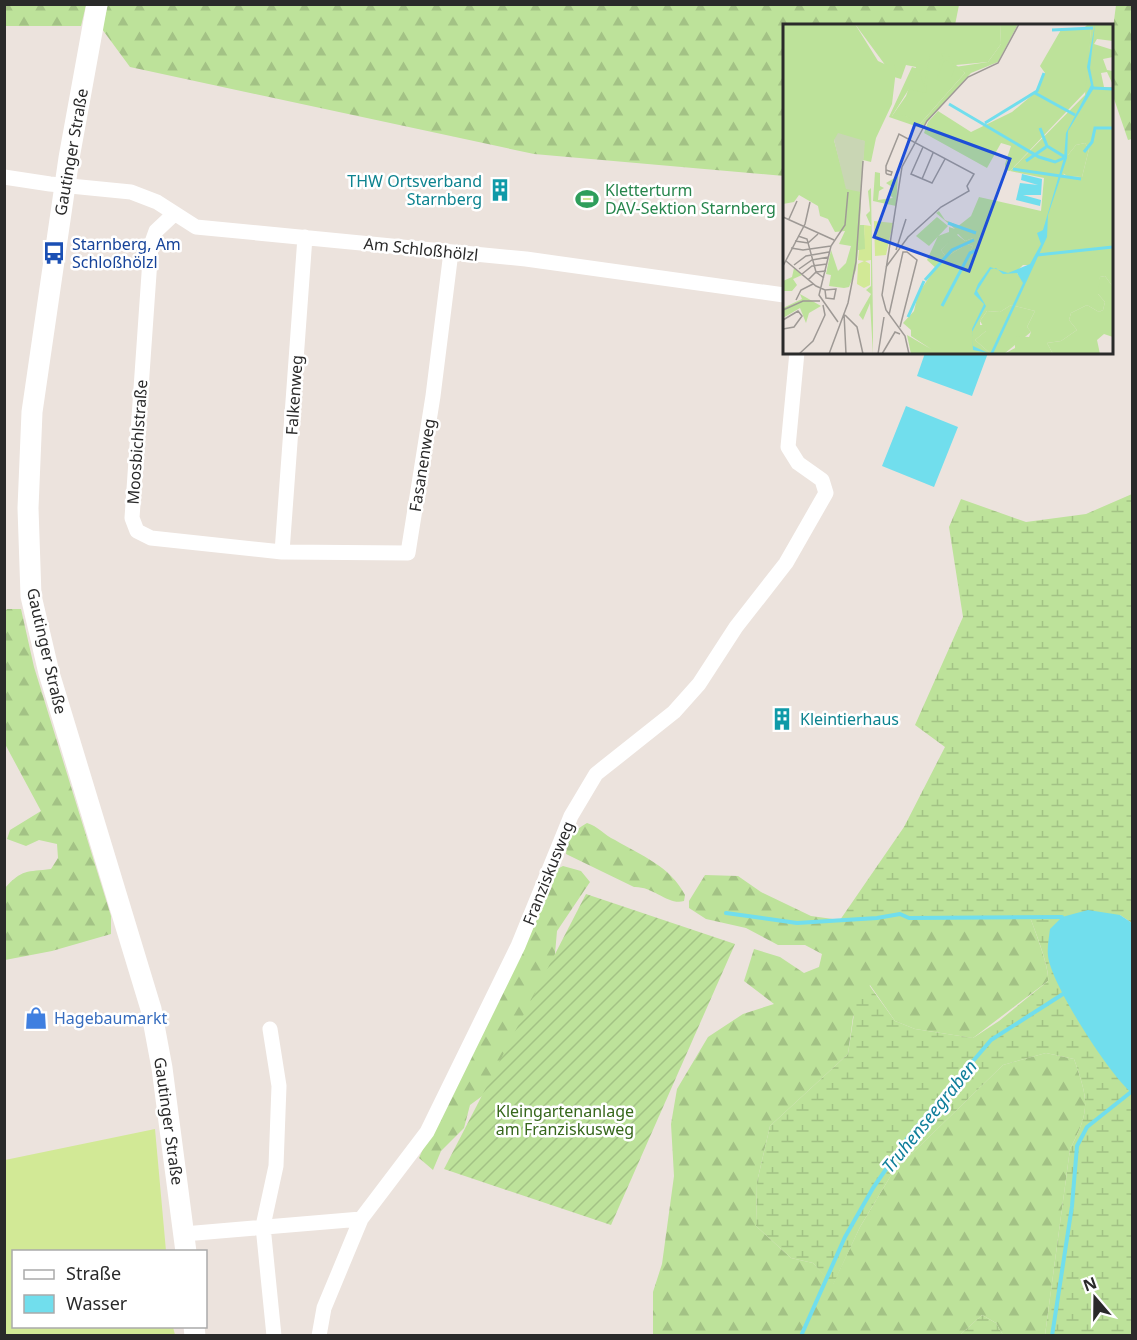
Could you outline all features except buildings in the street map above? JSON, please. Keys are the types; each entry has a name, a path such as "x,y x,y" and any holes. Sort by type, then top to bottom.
{"main road":[{"name":"Gautinger Straße","path":"97,4 65,186 32,412 28,508 31,596 49,673 151,1009 162,1068 185,1243"}],"street":[{"name":"Am Schloßhölzl","path":"4,177 131,192 157,202 196,227 526,259 783,295"},
{"name":"Moosbichlstraße","path":"174,214 156,231 151,245 132,518 137,531 151,538 282,552"},
{"name":"Falkenweg","path":"282,552 305,237"},
{"name":"Fasanenweg","path":"282,552 408,553 433,396 451,252"},
{"name":"Franziskusweg","path":"319,1335 324,1308 361,1219 427,1132 518,946 571,816 596,774 674,712 699,684 736,627 786,563 826,493 822,480 798,464 788,447 797,354"},
{"path":"270,1029 279,1086 276,1166 263,1226 274,1335"},
{"path":"185,1243 263,1226 361,1219"}],"green space":[{"path":"108,4 959,5 955,24 783,24 783,176 534,154 130,67 102,29"},
{"path":"5,5 86,5 81,26 5,26"},
{"path":"1116,5 1132,5 1132,139 1128,140 1113,96 1113,28"},
{"name":"Kletterturm DAV-Sektion Starnberg","path":"583,190 597,192 596,203 582,203 575,196"},
{"path":"1132,494 1132,923 1120,915 1094,1045 1132,1093 1132,1335 1045,1335 1070,1149 1081,1124 1085,1104 1082,1084 1074,1059 1046,1053 1003,1065 893,1172 860,1227 833,1285 813,1263 791,1258 756,1226 757,1182 770,1126 848,1054 857,994 869,985 895,1021 915,1029 973,1038 999,1021 1048,981 1045,959 1030,917 909,918 900,915 840,920 904,827 945,747 915,725 963,617 949,527 961,499 1026,522 1086,514"},
{"path":"7,609 21,609 34,667 111,916 111,934 52,951 5,960 5,888 21,874 51,869 58,858 57,844 39,840 26,846 7,839 10,830 41,811 5,744 4,613"},
{"path":"587,823 645,857 672,876 685,895 684,901 673,901 648,889 634,887 566,854 572,836"},
{"path":"563,866 581,871 590,882 557,931 554,965 485,1094 470,1105 464,1128 441,1151 433,1170 419,1158 444,1101 557,869"},
{"path":"705,875 738,876 761,892 811,916 840,920 900,914 909,918 1030,917 1045,959 1048,981 973,1038 915,1029 895,1021 870,985 853,1017 848,1054 770,1126 757,1182 756,1226 791,1258 813,1263 833,1284 860,1227 893,1172 1003,1065 1046,1053 1074,1059 1084,1095 1084,1114 1070,1149 1045,1335 1003,1335 996,1323 982,1315 960,1335 653,1336 653,1292 662,1264 674,1176 671,1124 677,1089 708,1037 743,1014 774,1004 744,981 754,949 780,957 804,973 819,967 822,954 805,945 778,945 746,928 706,919 689,908 689,901"},
{"name":"Kleingartenanlage am Franziskusweg","path":"586,894 735,944 611,1225 444,1169"},
{"path":"155,1129 166,1250 12,1250 12,1328 173,1328 175,1335 5,1335 5,1160"},
{"path":"982,1315 996,1323 1003,1335 960,1335"}],"water":[{"path":"925,354 988,354 972,396 917,376"},
{"path":"906,406 958,427 934,487 882,466"},
{"path":"1088,910 1120,915 1132,923 1132,1093 1110,1068 1083,1029 1059,987 1048,956 1050,929 1062,917"}],"waterway":[{"path":"726,913 797,923 877,918 900,914 909,918 1062,917"},
{"name":"Truhenseegraben","path":"801,1336 845,1237 873,1188 909,1136 991,1040 1063,994"},
{"path":"1052,1336 1072,1206 1077,1146 1087,1127 1131,1092"}],"place":[{"name":"THW Ortsverband Starnberg","path":"500,190"},
{"name":"Kletterturm DAV-Sektion Starnberg","path":"587,199"},
{"name":"Starnberg, Am Schloßhölzl","path":"54,253"},
{"name":"Kleintierhaus","path":"782,719"},
{"name":"Hagebaumarkt","path":"36,1018"}]}
